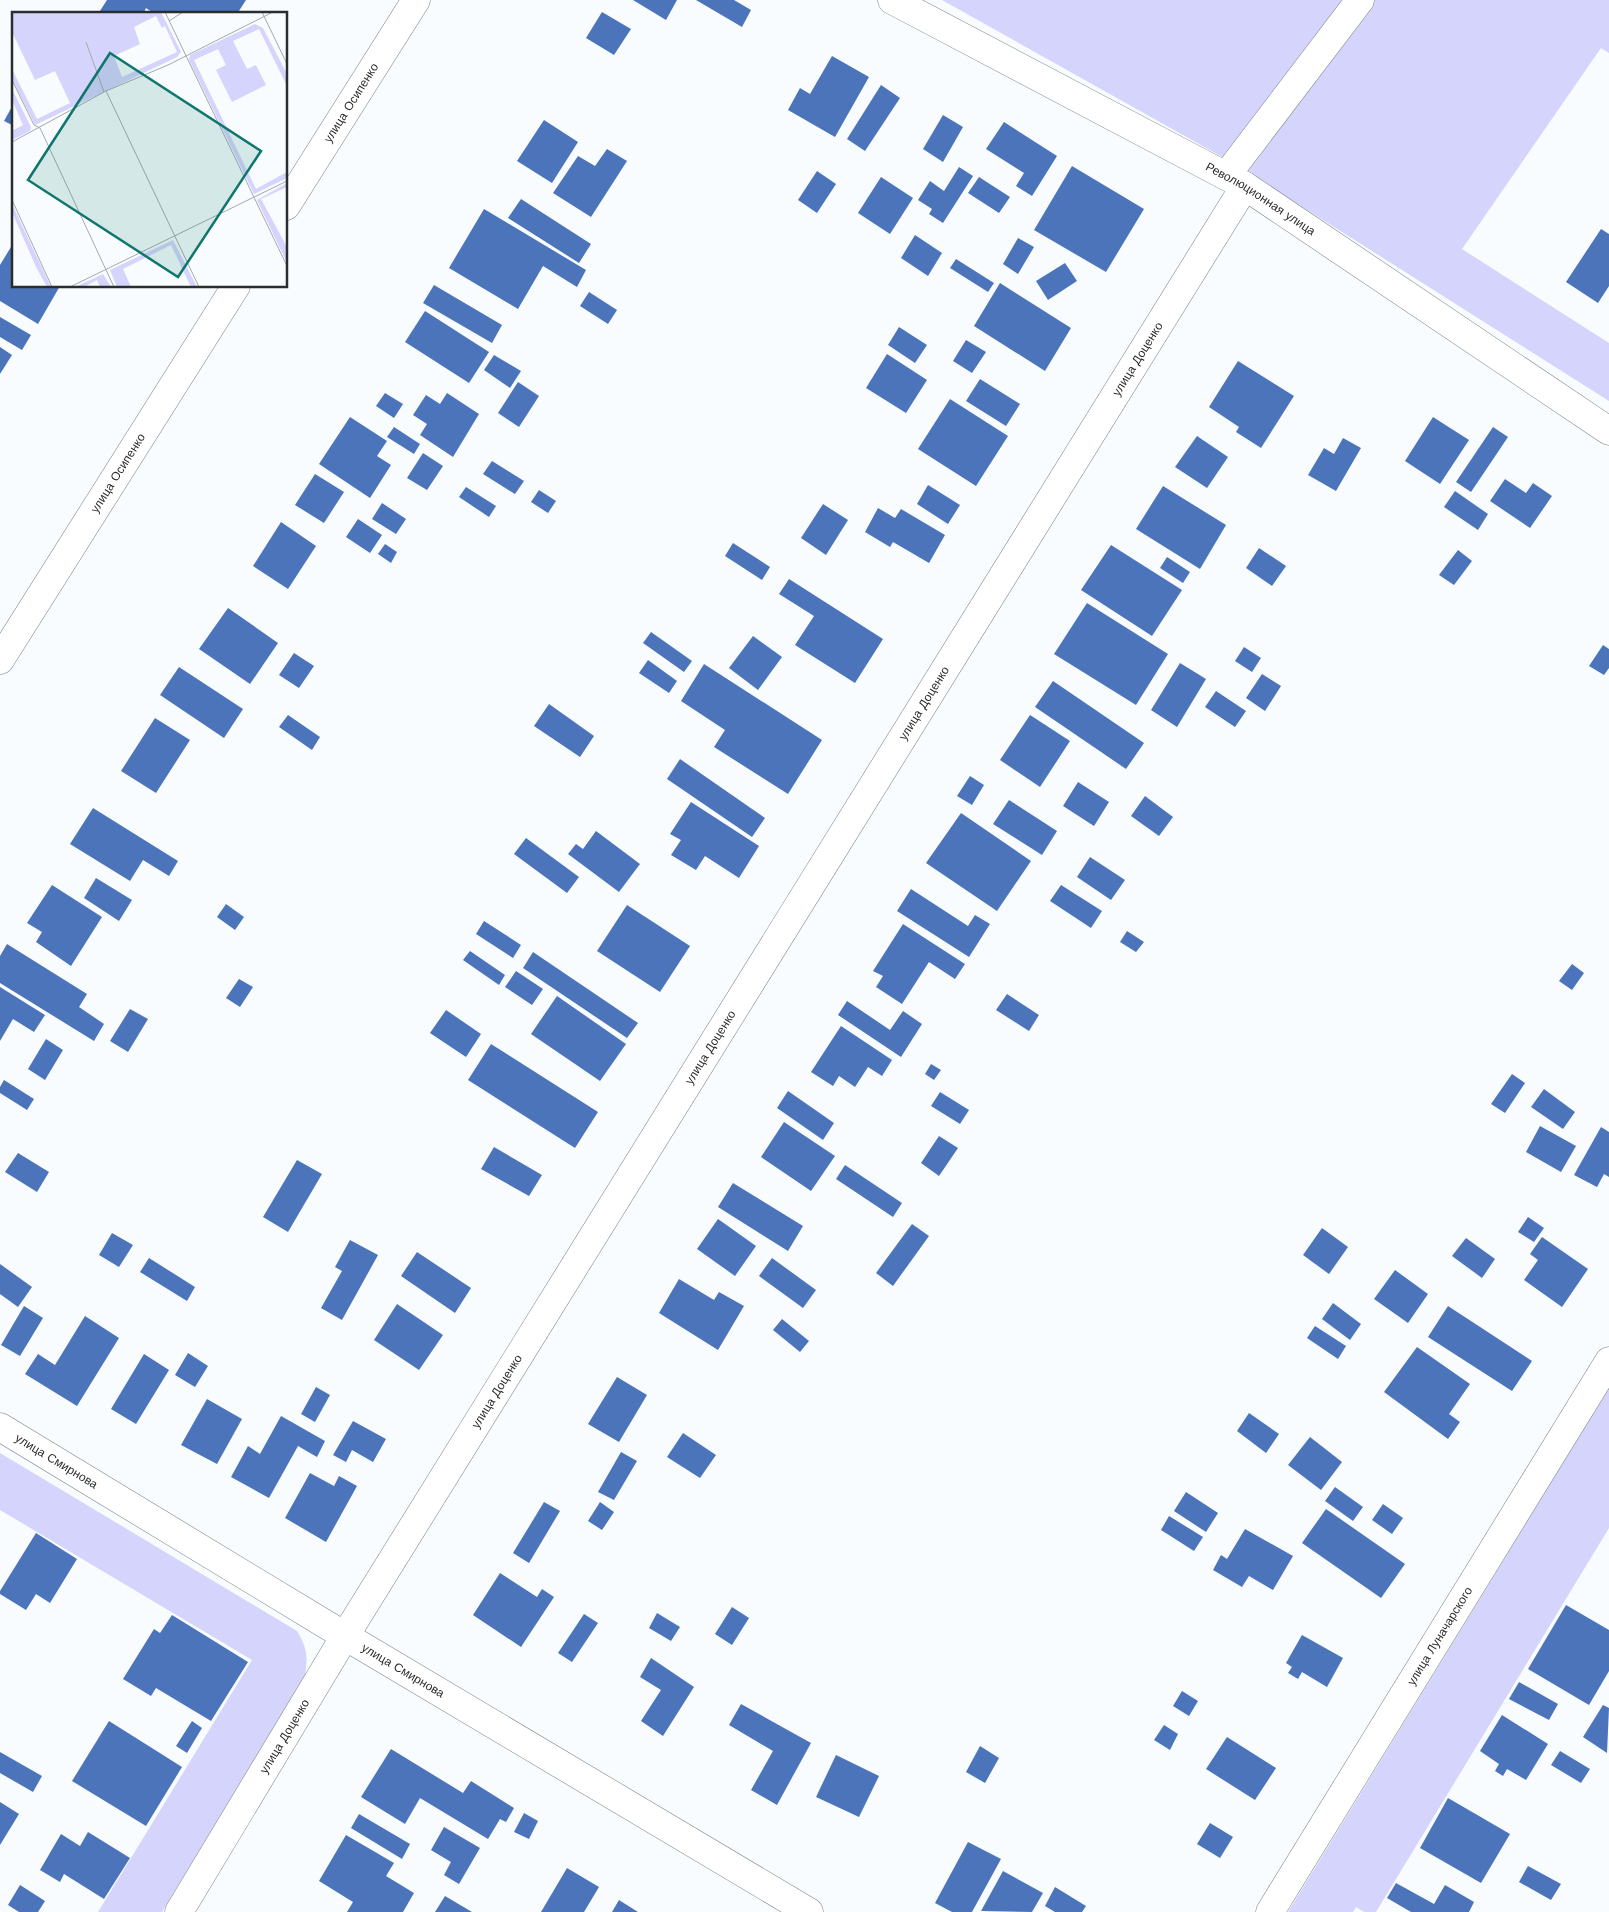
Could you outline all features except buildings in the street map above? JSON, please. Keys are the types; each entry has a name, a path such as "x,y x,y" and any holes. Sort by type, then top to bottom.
{"street":[{"name":"улица Осипенко","path":"288,203 416,0"},
{"name":"Революционная улица","path":"892,0 1236,181 1609,430"},
{"name":"улица Доценко","path":"179,1912 345,1636 1236,181 1360,0"},
{"name":"улица Осипенко","path":"0,660 235,288"},
{"name":"улица Луначарского","path":"1270,1912 1609,1361"},
{"name":"улица Смирнова","path":"0,1427 345,1636 809,1912"}],"shaded area":[{"path":"942,0 1609,0 1609,53 1601,48 1462,249 1609,343 1609,401 1233,163"},
{"path":"1609,1388 1609,1528 1376,1912 1364,1912 1356,1907 1353,1912 1288,1912"},
{"path":"0,1453 297,1631 305,1647 305,1675 162,1912 98,1912 252,1660 0,1510"}]}
